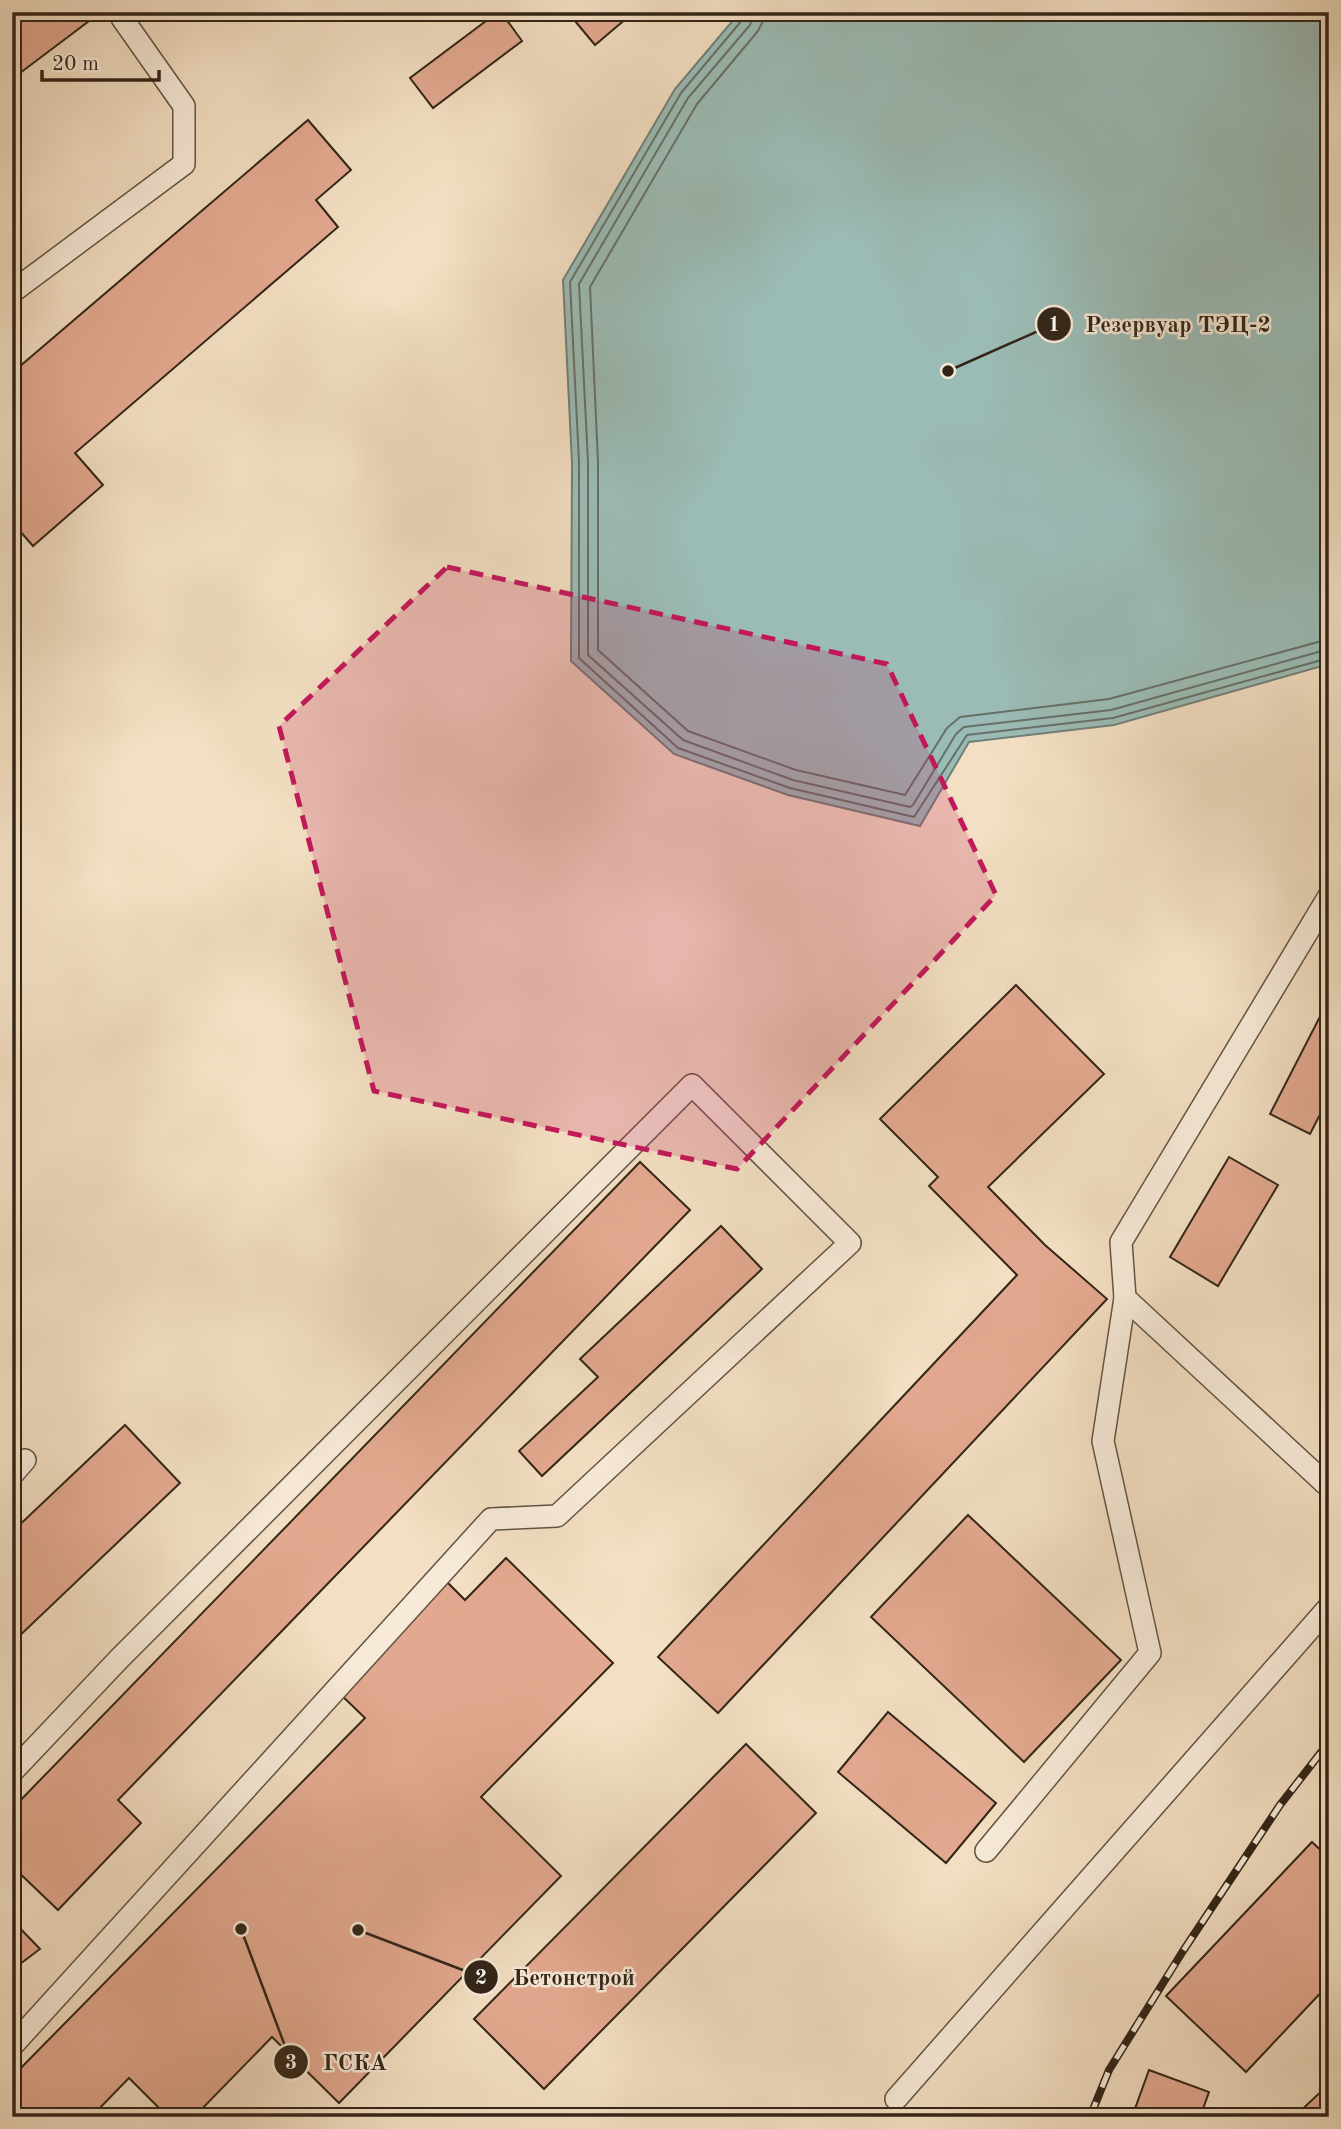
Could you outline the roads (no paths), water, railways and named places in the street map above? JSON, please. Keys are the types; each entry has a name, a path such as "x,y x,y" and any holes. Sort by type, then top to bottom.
{"lane":[{"path":"12,292 184,164 184,107 122,18"},
{"path":"986,1851 1150,1653 1103,1441 1125,1298 1121,1242 1329,896"},
{"path":"12,1772 129,1649 692,1085 850,1243 557,1516 491,1519 12,2046"},
{"path":"1125,1298 1329,1487"},
{"path":"896,2099 1329,1607"}],"water":[{"path":"740,12 1329,12 1329,664 1114,725 969,742 920,826 788,795 674,754 571,661 572,463 563,280 675,89"}],"railway":[{"path":"1090,2117 1109,2070 1183,1951 1280,1805 1329,1742"}],"place":[{"name":"Резервуар ТЭЦ-2","path":"948,371"},
{"name":"ГСКА","path":"241,1929"},
{"name":"Бетонстрой","path":"358,1930"}]}
